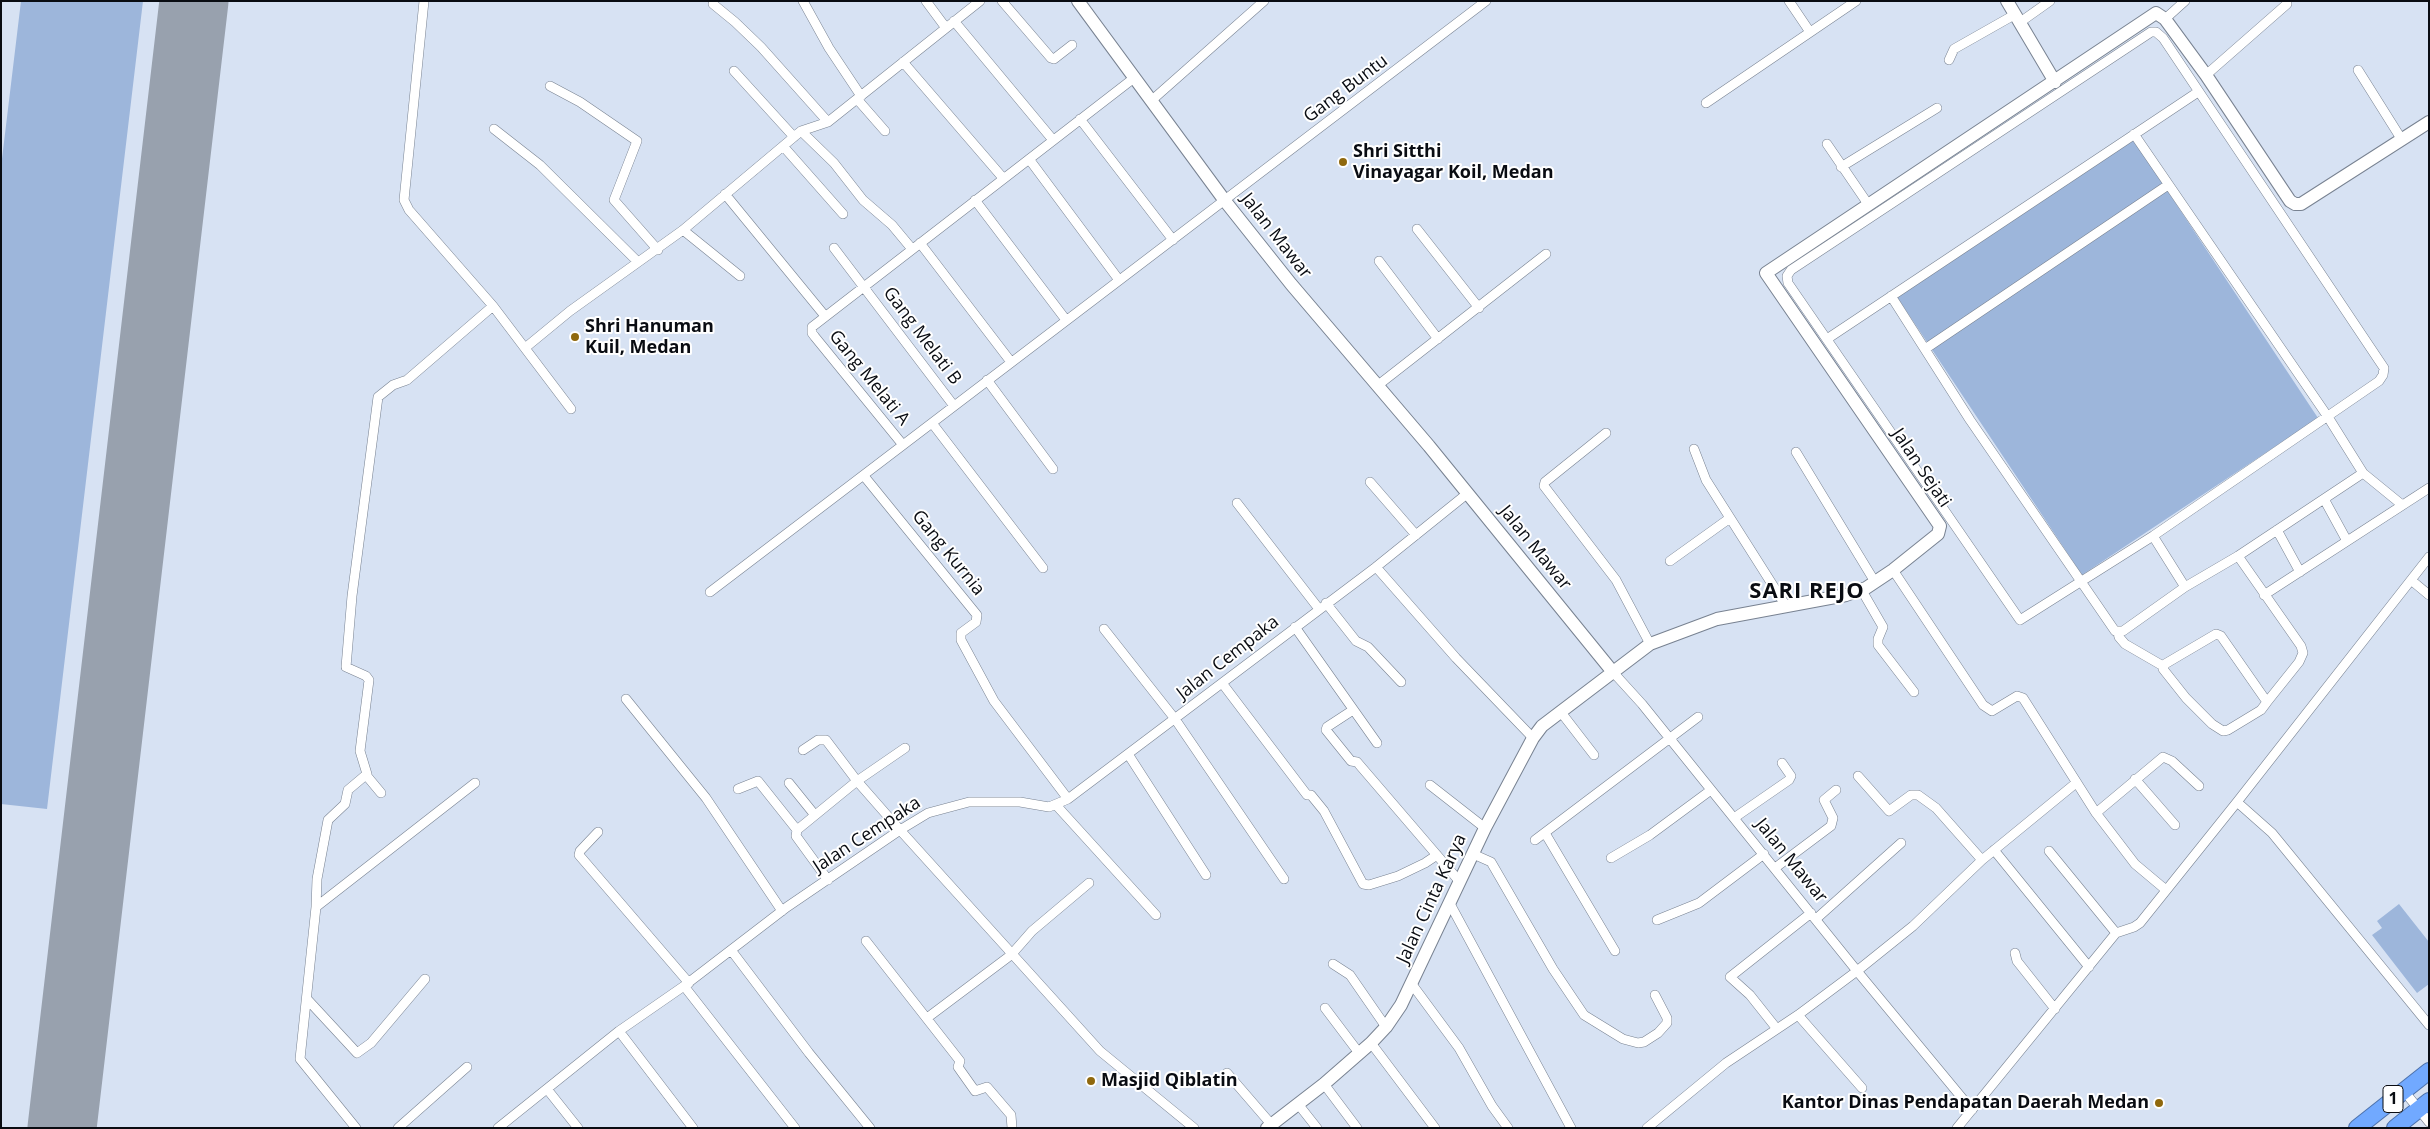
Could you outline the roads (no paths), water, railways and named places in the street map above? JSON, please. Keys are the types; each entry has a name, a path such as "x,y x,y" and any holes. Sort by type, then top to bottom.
{"highway":[{"name":"1","path":"2358,1128 2429,1072"},
{"name":"1","path":"2395,1128 2424,1105"}],"street":[{"path":"424,1 404,200 409,210 493,306 571,409"},
{"path":"803,1 859,97 885,131"},
{"path":"926,1 946,28"},
{"path":"525,348 570,311 638,262 658,250 797,134 828,122 980,1"},
{"path":"1002,1 1051,58 1054,58 1072,45"},
{"name":"Jalan Mawar","path":"1078,1 1225,201 1291,284 1468,493 1972,1110"},
{"path":"1151,101 1264,1"},
{"name":"Gang Buntu","path":"710,592 1486,1"},
{"path":"1789,1 1810,32"},
{"path":"1706,103 1856,1"},
{"path":"2007,1 2054,82"},
{"path":"1949,60 1954,49 2050,1"},
{"path":"2165,18 2185,1"},
{"path":"713,4 736,22 761,47 828,122"},
{"path":"2206,75 2287,4"},
{"path":"1826,144 1868,204 2054,82 2153,14 2158,13 2165,18 2206,75 2290,201 2295,204 2300,204 2429,122"},
{"path":"954,21 1053,140"},
{"path":"2151,32 2156,32 2162,38 2198,92 2384,368 2379,381 2328,417 2082,583 2024,620 2018,618 1788,283 1787,276 1791,270 2151,32"},
{"path":"903,62 1003,178"},
{"path":"2358,70 2402,140"},
{"path":"734,71 797,134 834,163 863,200 916,246 1011,362"},
{"path":"725,194 824,316 1134,78"},
{"path":"550,86 580,102 636,141 614,200 658,250"},
{"path":"1827,339 2198,92"},
{"path":"1841,167 1937,108"},
{"path":"1080,119 1173,240"},
{"path":"494,129 540,165 638,262"},
{"path":"2134,134 2328,417 2363,472 2401,504"},
{"path":"783,146 843,214"},
{"path":"1029,159 1119,280"},
{"path":"1925,349 2168,185"},
{"path":"976,200 1066,320"},
{"name":"Jalan Sejati","path":"1612,671 1650,644 1717,619 1846,595 1861,589 1893,570 1938,534 1940,526 1766,273 1868,204"},
{"path":"1417,229 1479,308"},
{"path":"683,230 740,276"},
{"name":"Gang Melati B","path":"834,248 954,406"},
{"path":"1377,386 1546,254"},
{"path":"1379,261 1438,339"},
{"path":"1891,296 2082,583 2118,633 2118,637 2126,644 2163,666 2186,698 2212,724 2223,731 2233,730 2250,718 2267,702 2299,662 2303,653 2238,556"},
{"path":"381,793 366,775 360,751 369,680 366,676 346,667 352,596 378,397 384,390 407,380 493,306"},
{"name":"Gang Melati A","path":"824,316 811,330 903,445"},
{"path":"987,380 1053,468"},
{"path":"932,423 1043,568"},
{"path":"1606,433 1545,482 1544,486 1616,580 1650,644"},
{"path":"1694,448 1706,480 1786,606"},
{"path":"1796,452 1875,582"},
{"path":"2118,633 2185,587 2238,556 2363,472"},
{"name":"Gang Kurnia","path":"864,476 977,615 976,622 961,633 961,640 994,701 1068,799"},
{"path":"1370,482 1416,535"},
{"path":"2264,595 2347,542 2401,504 2429,488"},
{"name":"Jalan Cempaka","path":"498,1128 619,1030 686,984 782,911 928,813 969,802 1020,802 1049,807 1068,799 1295,626 1376,567 1468,493"},
{"path":"2324,499 2347,542"},
{"path":"1237,503 1323,606 1356,641 1368,647 1401,682"},
{"path":"1670,561 1730,518"},
{"path":"2277,530 2300,572"},
{"path":"2153,536 2185,587"},
{"path":"1957,1128 2116,933 2138,925 2429,557"},
{"path":"1376,567 1456,658 1534,738"},
{"path":"1893,570 1983,705 1992,711 2012,698 2020,696 2024,698 2096,813 2135,864 2166,890"},
{"path":"2411,580 2429,595"},
{"path":"1861,589 1883,627 1878,639 1878,645 1914,692"},
{"path":"1295,626 1377,743"},
{"path":"1104,629 1175,719 1284,879"},
{"path":"2163,666 2216,634 2220,636 2267,702"},
{"name":"Jalan Cinta Karya","path":"1269,1126 1324,1084 1371,1043 1386,1027 1401,1005 1485,828 1534,738 1542,726 1612,671"},
{"path":"1222,683 1307,795 1311,795 1324,811 1363,884 1369,885 1398,876 1425,863 1436,855"},
{"path":"626,699 706,798 782,911"},
{"path":"1354,710 1327,727 1326,730 1351,761 1356,762 1460,882"},
{"path":"1560,711 1594,755"},
{"path":"1535,840 1698,717"},
{"path":"804,750 818,740 826,740 857,781 900,830 1011,955 1100,1051 1194,1128"},
{"path":"796,830 857,781 904,748"},
{"path":"1128,754 1206,875"},
{"path":"2096,813 2135,779 2165,757 2199,786"},
{"path":"1734,818 1789,780 1791,776 1782,763"},
{"path":"356,1128 300,1059 316,907 317,879 328,820 345,804 348,790 366,775"},
{"path":"1858,776 1889,811 1911,795 1918,795 1936,808 1982,860"},
{"path":"2135,779 2175,826"},
{"path":"738,789 758,781 796,830 796,836 828,880"},
{"path":"316,907 475,783"},
{"path":"1647,1128 1726,1062 1798,1015 1913,926 1982,860 2076,783"},
{"path":"789,784 814,814"},
{"path":"1430,785 1485,828"},
{"path":"1611,858 1650,835 1711,790"},
{"path":"1775,868 1831,826 1833,818 1824,800 1836,790"},
{"path":"2237,802 2272,833 2429,1024"},
{"path":"1056,805 1156,916"},
{"path":"598,832 580,851 579,855 686,984 795,1128"},
{"path":"1545,833 1615,951"},
{"path":"1777,1028 1750,995 1730,976 1814,916 1901,843"},
{"path":"1994,850 2089,967"},
{"path":"2049,851 2116,933"},
{"path":"1473,854 1491,862 1553,969 1584,1015 1623,1039 1638,1043 1644,1042 1658,1033 1667,1023 1667,1018 1655,996"},
{"path":"1657,920 1699,903 1764,854"},
{"path":"927,1018 1011,955 1032,931 1089,883"},
{"path":"1450,902 1571,1128"},
{"path":"866,941 960,1061 958,1066 975,1091 986,1087 1011,1115 1012,1128"},
{"path":"731,950 809,1053 870,1128"},
{"path":"2015,953 2017,962 2055,1009"},
{"path":"1333,964 1350,975 1386,1027"},
{"path":"307,999 357,1053 371,1043 425,979"},
{"path":"1411,983 1459,1048 1492,1106 1508,1128"},
{"path":"1325,1008 1359,1053"},
{"path":"1798,1015 1862,1088"},
{"path":"619,1030 693,1128"},
{"path":"1371,1043 1435,1128"},
{"path":"398,1128 467,1067"},
{"path":"1227,1073 1269,1126"},
{"path":"1324,1084 1357,1128"},
{"path":"547,1089 578,1128"},
{"path":"2404,1091 2424,1105 2429,1122"},
{"path":"1298,1104 1317,1128"}],"place":[{"name":"Shri Sitthi Vinayagar Koil, Medan","path":"1343,162"},
{"name":"Shri Hanuman Kuil, Medan","path":"575,337"},
{"name":"Masjid Qiblatin","path":"1091,1081"},
{"name":"Kantor Dinas Pendapatan Daerah Medan","path":"2159,1103"}],"district":[{"name":"SARI REJO","path":"1807,592"}]}
